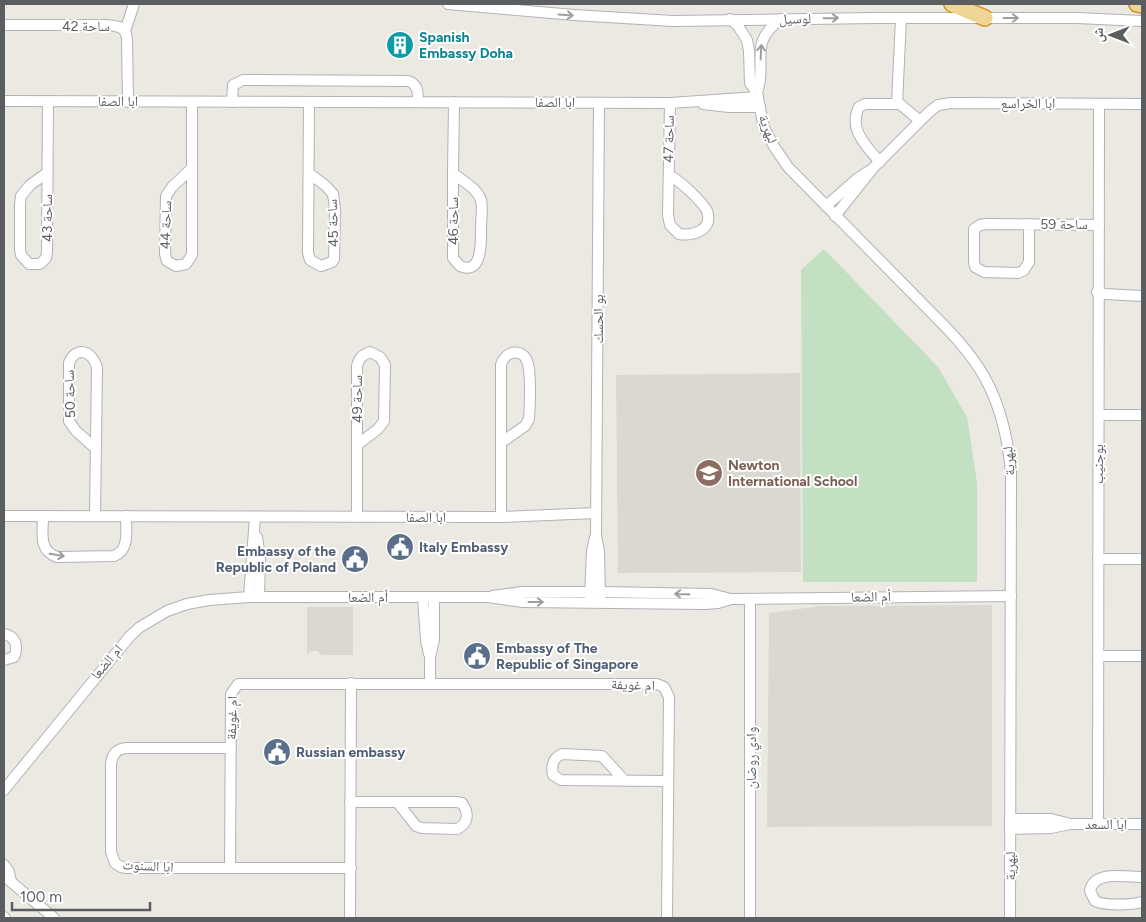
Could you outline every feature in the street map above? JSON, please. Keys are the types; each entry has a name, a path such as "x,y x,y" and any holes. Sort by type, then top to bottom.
{"highway":[{"path":"952,4 984,18"},
{"path":"1138,4 1142,5"}],"street":[{"path":"125,31 134,4"},
{"name":"لوسيل","path":"448,4 636,20 673,21 901,18 1077,18 1142,21"},
{"path":"897,104 901,18"},
{"name":"لبهرية","path":"730,19 738,26 746,40 749,51 750,83 758,99 764,128 788,168 958,340 989,386 998,409 1008,444 1011,472 1010,918"},
{"name":"لبهرية","path":"758,99 761,44 769,29 781,19"},
{"name":"ساحة 42","path":"4,26 115,26 125,31 127,39 128,102"},
{"path":"232,102 232,88 234,84 243,80 263,80 408,81 412,82 417,88 418,102"},
{"name":"ابا الصفا","path":"4,101 692,102 729,107 758,99"},
{"name":"ساحة 43","path":"47,173 24,192 20,204 20,250 21,255 28,264 40,264 46,258 47,252 48,101"},
{"name":"ساحة 44","path":"190,169 172,187 165,199 164,254 167,261 176,266 186,264 192,254 190,169 192,102"},
{"name":"ساحة 45","path":"309,102 308,253 310,260 321,266 332,262 334,258 334,200 331,190 310,174"},
{"name":"ساحة 46","path":"452,173 473,189 481,201 480,252 476,263 469,267 460,266 454,258 452,173 454,102"},
{"name":"بو الحسك","path":"595,597 592,551 596,536 599,103"},
{"name":"ساحة 47","path":"669,176 680,182 707,212 707,221 696,234 679,234 670,225 668,215 670,103"},
{"path":"877,164 859,138 857,110 859,107 866,104 897,104 920,121"},
{"name":"ابا الخراسع","path":"836,216 877,164 933,108 942,104 1142,104"},
{"name":"بوجنيب","path":"1098,824 1099,415 1097,292 1099,104"},
{"name":"ابا الخراسع","path":"826,206 877,164"},
{"name":"ساحة 59","path":"1029,224 1029,262 1024,270 1018,273 984,272 975,267 974,236 976,227 986,224 1029,224 1099,225"},
{"path":"1097,292 1142,296"},
{"name":"ساحة 50","path":"95,448 71,425 68,413 68,363 73,356 83,352 91,355 97,367 95,516"},
{"name":"ساحة 49","path":"357,445 378,429 384,421 385,366 380,357 370,352 359,358 357,366 357,445 357,517"},
{"path":"501,517 501,365 502,359 506,355 518,353 523,355 529,365 529,419 520,430 502,442"},
{"path":"1099,415 1141,416"},
{"name":"ابا الصفا","path":"4,516 501,517 596,514"},
{"path":"43,516 44,549 49,554 57,557 114,556 120,554 126,544 126,516"},
{"path":"254,597 260,558 255,531 256,516"},
{"path":"1098,559 1141,560"},
{"name":"أم الضعا","path":"254,597 488,597 522,592 595,597 711,594 730,599 1011,596"},
{"name":"ام الضعا","path":"4,790 120,646 140,627 167,611 187,604 209,600 254,597"},
{"path":"428,597 426,640 430,657 430,683"},
{"name":"وادي روضان","path":"750,599 750,918"},
{"path":"4,634 14,639 16,648 14,657 4,660"},
{"path":"1098,656 1142,656"},
{"path":"350,918 351,683"},
{"name":"ام غويفة","path":"230,868 231,694 238,684 661,685 668,692 667,918"},
{"name":"ابا السنوت","path":"230,748 122,748 115,753 111,764 111,852 113,860 118,866 126,868 351,868"},
{"path":"625,781 605,758 598,755 562,754 553,760 553,774 561,780 625,781 667,781"},
{"path":"350,802 456,802 462,803 468,815 462,826 457,828 422,828 412,822 398,803"},
{"name":"ابا السعد","path":"1010,824 1051,828 1070,824 1142,824"},
{"path":"4,865 9,872 8,879 54,918"},
{"path":"1142,877 1100,878 1093,882 1090,891 1095,901 1102,904 1136,904 1142,902"}],"shaded area":[{"name":"Newton International School","path":"800,373 801,572 618,573 616,375"},
{"path":"992,605 992,826 767,827 769,613 821,606"},
{"path":"307,607 353,607 353,655 321,655 317,651 307,654"}],"green space":[{"path":"824,249 938,367 967,417 977,483 977,582 803,582 801,270"}],"place":[{"name":"Spanish Embassy Doha","path":"400,45"},
{"name":"Newton International School","path":"709,473"},
{"name":"Italy Embassy","path":"400,547"},
{"name":"Embassy of the Republic of Poland","path":"355,559"},
{"name":"Embassy of The Republic of Singapore","path":"477,656"},
{"name":"Russian embassy","path":"277,752"}]}
